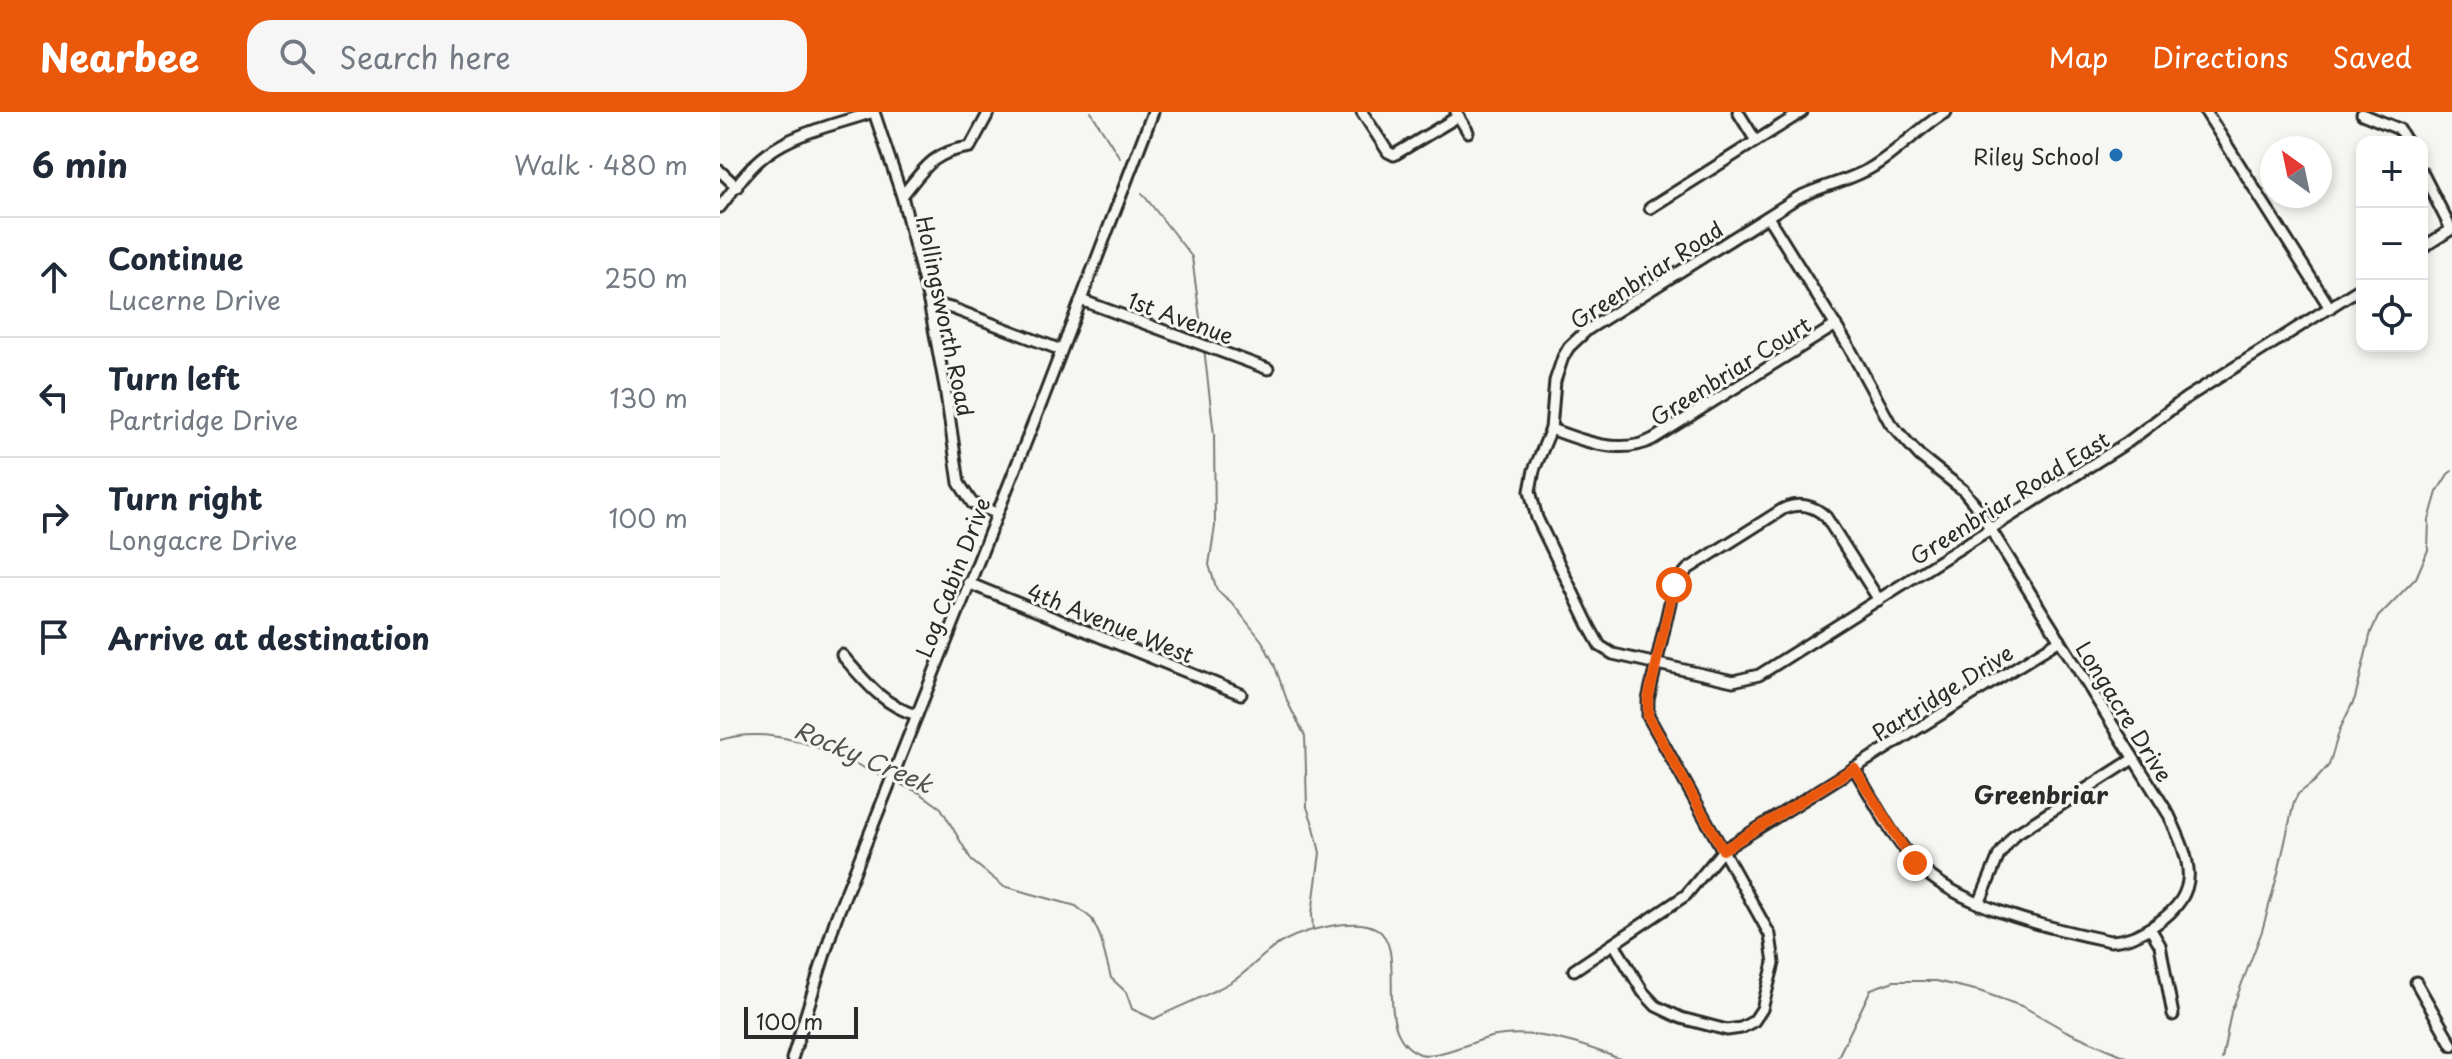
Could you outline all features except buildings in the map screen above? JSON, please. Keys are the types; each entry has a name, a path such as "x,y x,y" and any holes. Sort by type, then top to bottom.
{"street":[{"path":"720,207 758,161 779,146 873,112"},
{"name":"Hollingsworth Road","path":"873,112 902,196 929,302 959,483 972,503 996,513"},
{"path":"902,196 941,153 970,147 989,112"},
{"name":"Log Cabin Drive","path":"792,1059 831,932 1153,112"},
{"path":"1362,112 1388,152 1394,155 1457,114 1468,132"},
{"path":"1738,112 1756,141"},
{"path":"1650,208 1802,112"},
{"name":"Greenbriar Road","path":"1657,665 1613,654 1600,646 1537,518 1530,491 1534,470 1551,429 1555,381 1569,347 1587,330 1817,187 1858,175 1876,165 1928,117 1946,112"},
{"path":"2206,112 2330,308"},
{"path":"2362,114 2399,129 2403,136"},
{"path":"720,171 737,187"},
{"path":"2428,183 2452,229 2428,244"},
{"name":"Longacre Drive","path":"1768,217 1836,325 1899,436 1969,496 2169,815 2189,873 2186,893 2171,914 2150,928 2128,940 2110,941 1979,904 1915,863 1854,768"},
{"name":"Greenbriar Road East","path":"1657,665 1733,681 1759,675 2128,442 2186,398 2356,291"},
{"name":"1st Avenue","path":"1081,300 1268,369"},
{"path":"929,302 939,303 1061,350"},
{"name":"Greenbriar Court","path":"1551,429 1595,443 1636,447 1836,325"},
{"path":"1614,944 1643,992 1668,1013 1727,1030 1741,1028 1754,1021 1762,1009 1774,963 1770,935 1648,716 1648,700 1678,578 1790,506 1808,506 1826,517 1879,600"},
{"name":"4th Avenue West","path":"968,583 1241,694"},
{"name":"Partridge Drive","path":"1574,970 1686,895 1723,850 2060,640"},
{"path":"842,655 883,699 917,715"},
{"path":"1979,904 1999,855 2014,835 2133,759"},
{"path":"2150,928 2160,945 2173,1015"},
{"path":"2416,982 2452,1045"}],"waterway":[{"path":"1091,112 1120,158"},
{"path":"1142,193 1192,257 1203,341"},
{"path":"1204,348 1214,435 1215,526 1209,565 1217,590 1232,603 1262,641 1305,736 1307,807 1320,853 1312,914 1313,930"},
{"path":"2222,1059 2231,1012 2262,931 2294,802 2298,794 2329,765 2340,729 2355,698 2371,632 2378,617 2416,578 2428,550 2429,520 2437,492 2452,471"},
{"name":"Rocky Creek","path":"720,740 764,735 785,738 827,751 888,779"},
{"name":"Rocky Creek","path":"893,781 920,793 941,808 972,861 1003,886 1076,906 1092,919 1100,936 1111,978 1126,992 1132,1009 1154,1019 1226,985 1284,941 1317,929 1357,924 1377,929 1386,940 1396,1029 1405,1044 1420,1054 1446,1052 1487,1038 1512,1034 1543,1036 1575,1043 1620,1059"},
{"name":"Rocky Creek","path":"1837,1059 1871,989 1894,981 1936,981 1979,991 2024,1007 2066,1031 2131,1059"}],"place":[{"name":"Riley School","path":"2116,155"}],"district":[{"name":"Greenbriar","path":"2041,794"}],"route":[{"path":"1674,585 1648,700 1648,716 1723,850 1854,768 1915,863"}]}
